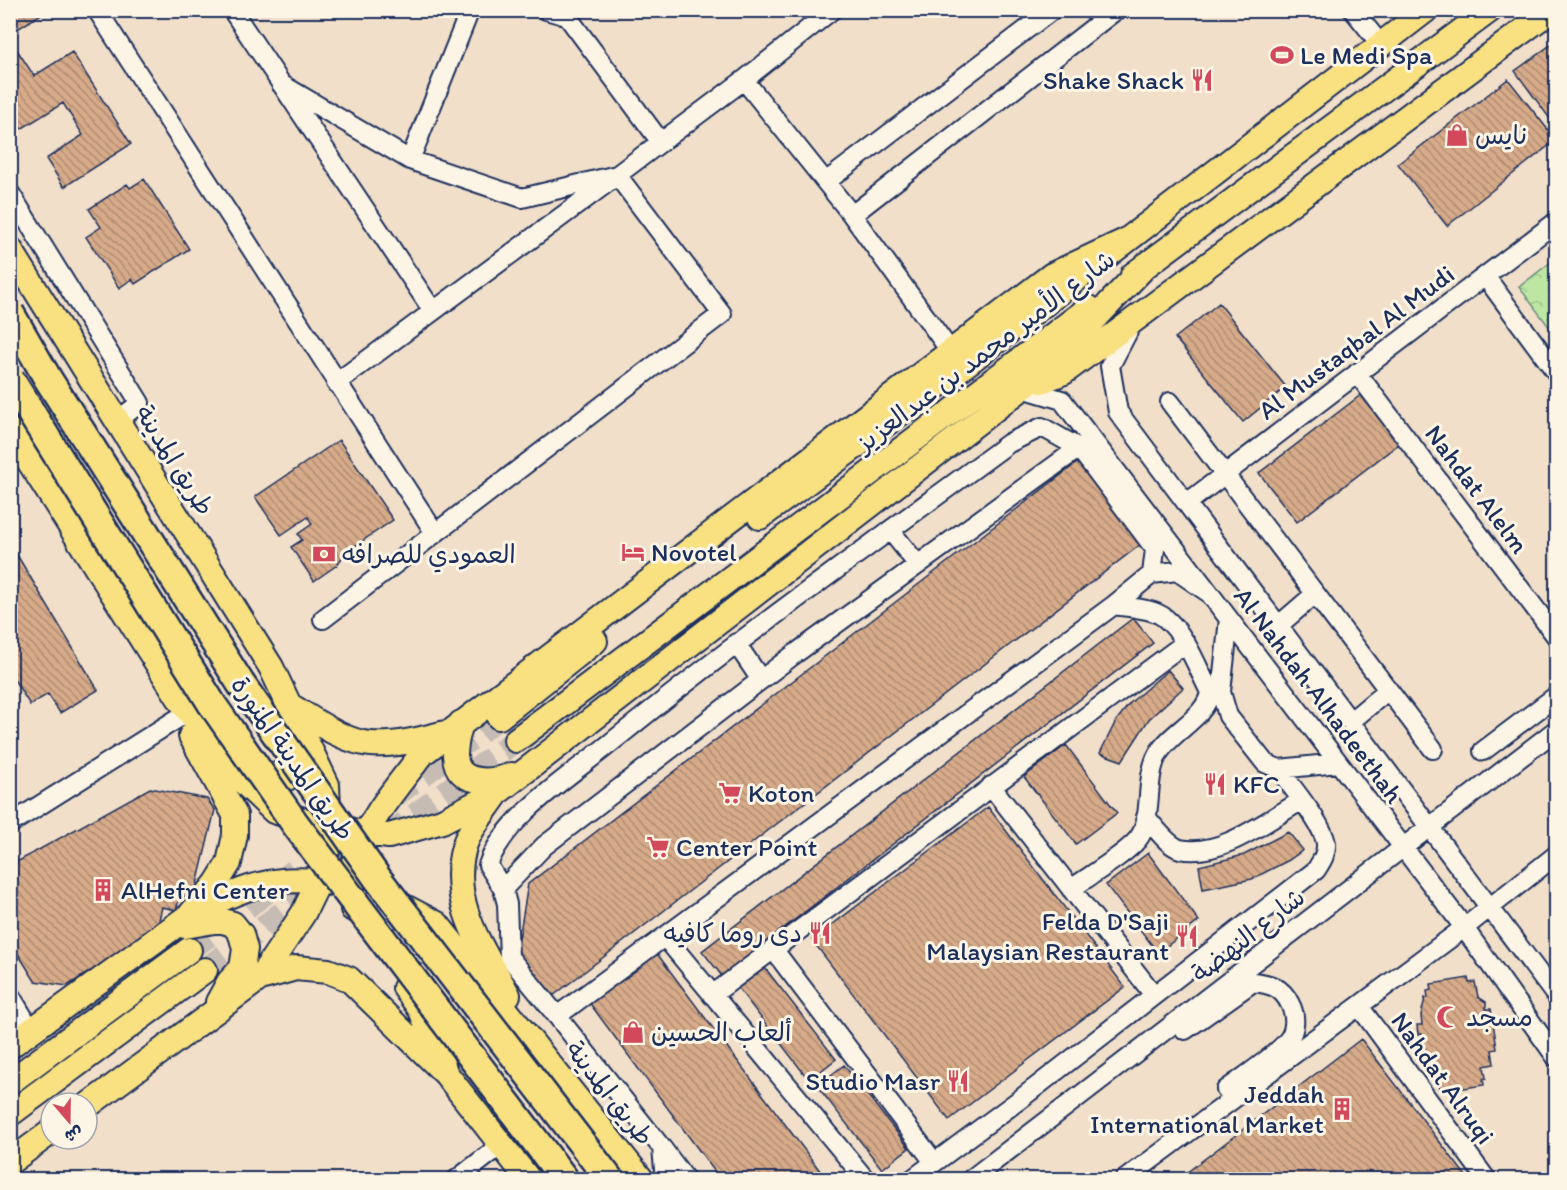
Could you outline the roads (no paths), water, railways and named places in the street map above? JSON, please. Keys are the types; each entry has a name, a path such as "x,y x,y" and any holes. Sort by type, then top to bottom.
{"highway":[{"name":"طريق المدينة المنورة","path":"10,314 48,379 241,684 378,879 610,1179"},
{"name":"طريق المدينة المنورة","path":"10,379 206,694 270,788 468,1055 565,1179"}],"main road":[{"name":"شارع الأمير محمد بن عبدالعزيز","path":"500,717 622,620 1127,240 1426,10"},
{"name":"شارع الأمير محمد بن عبدالعزيز","path":"516,740 1146,265 1490,10"},
{"path":"1022,388 1064,372 1136,316 1551,10"},
{"path":"421,1010 354,912 352,885 354,862 367,834 387,799 423,753 1052,275 1127,240"},
{"name":"طريق المدينة","path":"10,249 271,667 287,704"},
{"path":"180,709 238,777 274,811 328,828 389,836 442,821 498,792 1022,388 1068,347 1146,265"},
{"path":"10,431 132,625 180,709 235,815 235,836 229,863 216,884 190,915"},
{"path":"287,704 343,736 370,744 400,742 455,728"},
{"path":"180,709 256,772 287,778 296,773 303,754 287,704"},
{"path":"99,1097 260,978 298,924 319,881 328,851 327,785 287,704"},
{"path":"455,728 455,758 460,770 477,781 495,782 528,769"},
{"path":"498,792 464,846 459,888 470,925 534,1042"},
{"path":"10,1046 190,915 231,894 258,884 287,879 352,885 375,893 437,924 534,1042"},
{"path":"170,929 220,920 232,924 241,934 245,949 242,968 229,982 210,1015"},
{"path":"446,1074 421,1010 405,958 415,946 435,944 475,972"},
{"path":"10,1082 189,950"},
{"path":"260,978 296,968 328,971 349,979 446,1074 529,1179"},
{"path":"10,1114 205,970"},
{"name":"طريق المدينة","path":"534,1042 642,1179"},
{"path":"10,1162 39,1141"}],"street":[{"path":"97,10 435,533"},
{"path":"232,10 433,311"},
{"path":"410,160 470,10"},
{"path":"546,10 570,13 660,141"},
{"path":"336,383 744,80 832,10"},
{"path":"827,181 1052,10"},
{"path":"852,215 1116,10"},
{"path":"1353,10 1381,45"},
{"path":"744,80 827,181 951,352"},
{"path":"281,84 410,160 522,198 617,175"},
{"path":"323,619 722,314 617,175"},
{"path":"10,193 140,403 117,421"},
{"name":"Al Mustaqbal Al Mudi","path":"1187,503 1557,222"},
{"path":"1485,276 1557,372"},
{"name":"Al Nahdah Alhadeethah","path":"1136,316 1110,366 1119,412 1487,901"},
{"name":"Nahdat Alelm","path":"1357,373 1557,636"},
{"name":"Al Nahdah Alhadeethah","path":"1022,388 1062,400 1464,928 1557,1057"},
{"path":"1170,402 1433,749"},
{"path":"686,1179 509,957 507,904 503,889 488,865 493,850 531,808 736,643 1009,443 1042,427 1079,448 1155,549 1152,574"},
{"path":"503,889 544,846 761,680 1079,448"},
{"path":"890,530 918,565"},
{"path":"557,1016 1114,605 1152,574 1177,571 1209,594"},
{"path":"1279,625 1315,594"},
{"path":"1114,605 1153,612 1166,618 1185,643 1228,716 1265,763 1279,769 1338,763"},
{"path":"1071,889 1138,839 1146,817 1149,786 1157,756 1165,744 1203,708 1215,692 1229,619"},
{"path":"736,643 761,680"},
{"path":"712,994 1185,643"},
{"path":"1351,721 1388,690"},
{"path":"1483,751 1557,696"},
{"path":"10,824 180,709"},
{"name":"شارع النهضة","path":"972,1179 1403,848 1436,833 1557,730"},
{"path":"911,1179 1316,870 1324,857 1326,843 1279,769"},
{"path":"991,786 1154,995"},
{"path":"1146,817 1172,844 1180,849 1197,849 1231,840 1301,801"},
{"path":"1124,1179 1464,928 1487,901 1557,855"},
{"path":"1487,901 1557,996"},
{"path":"665,937 866,1179"},
{"path":"773,949 934,1162"},
{"path":"1097,1083 1167,1043 1253,982 1272,984 1286,995 1294,1011 1294,1027 1289,1040 1179,1128 1155,1157"},
{"path":"10,995 31,1030"},
{"name":"Nahdat Alruqi","path":"1359,1006 1487,1179"},
{"path":"456,1179 501,1145"},
{"path":"662,1148 664,1179"}],"tunnel":[{"path":"393,797 499,717"},
{"path":"386,837 516,740"},
{"path":"189,950 332,843"},
{"path":"205,970 319,886"}],"place":[{"name":"Le Medi Spa","path":"1282,55"},
{"name":"Shake Shack","path":"1202,80"},
{"name":"نايس","path":"1457,135"},
{"name":"Novotel","path":"633,552"},
{"name":"العمودي للصرافه","path":"324,554"},
{"name":"KFC","path":"1215,784"},
{"name":"Koton","path":"730,793"},
{"name":"Center Point","path":"658,847"},
{"name":"AlHefni Center","path":"103,890"},
{"name":"دى روما كافيه","path":"820,933"},
{"name":"Felda D'Saji Malaysian Restaurant","path":"1187,936"},
{"name":"مسجد","path":"1448,1017"},
{"name":"ألعاب الحسين","path":"633,1032"},
{"name":"Studio Masr","path":"958,1081"},
{"name":"Jeddah International Market","path":"1342,1109"}]}
